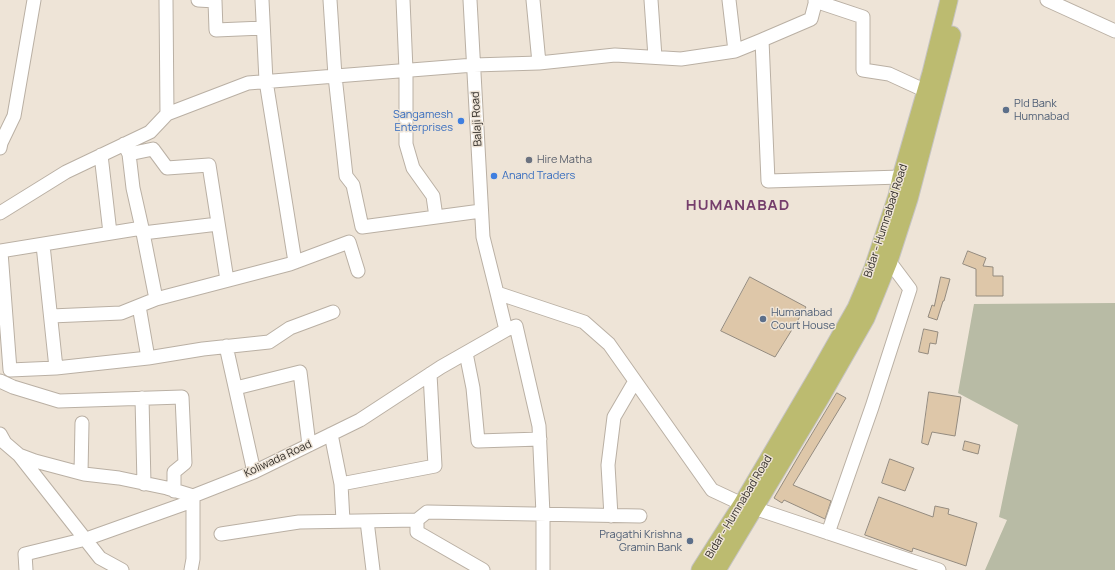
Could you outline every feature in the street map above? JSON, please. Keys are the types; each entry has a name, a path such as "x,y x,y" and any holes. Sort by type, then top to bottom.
{"main road":[{"name":"Bidar - Humnabad Road","path":"717,570 748,506 819,373 856,308 873,268 897,196 949,0"},
{"name":"Bidar - Humnabad Road","path":"700,570 748,506 821,397 866,318 889,261 909,199 946,63 960,0"}],"street":[{"path":"0,148 14,116 34,0"},
{"path":"166,0 167,114"},
{"path":"198,0 215,1 216,30 263,28"},
{"path":"262,0 266,82 295,262"},
{"path":"330,0 335,76 346,176 353,185 362,227 481,211"},
{"path":"403,0 406,70 406,144 413,168 433,196 436,217"},
{"name":"Balaji Road","path":"470,0 483,237 497,293"},
{"path":"533,0 539,63"},
{"path":"651,0 655,57"},
{"path":"729,0 735,51"},
{"path":"126,149 150,132 167,114 248,83 474,65 539,63 615,55 681,59 735,51 762,40 811,18 816,0 863,17 863,70 889,74 926,91"},
{"path":"1047,0 1115,31"},
{"path":"762,40 768,181 901,177"},
{"path":"126,149 156,299"},
{"path":"0,213 66,172 101,155 126,149 153,149 167,168 208,165 227,280"},
{"path":"101,155 110,233"},
{"path":"218,224 110,233 0,252 10,370 56,368 148,358 226,346 269,342 290,328 333,312"},
{"path":"51,316 121,313 156,299 295,262 349,242 358,271"},
{"path":"43,245 56,368"},
{"path":"828,532 872,408 910,289 889,261"},
{"path":"497,293 506,330 516,326 539,426 543,514 543,570"},
{"path":"497,293 584,322 608,344 712,490 748,506 828,532 925,567 939,570"},
{"path":"139,306 148,358"},
{"name":"Koliwada Road","path":"26,570 25,554 86,539 187,503 193,496 254,472 360,420 430,374 506,330"},
{"path":"226,346 254,472"},
{"path":"466,353 473,388 478,441 540,439"},
{"path":"236,388 300,372 309,445"},
{"path":"341,484 435,466 430,374"},
{"path":"0,380 13,387 59,401 182,397 185,463 174,472 174,491"},
{"path":"611,516 608,465 614,417 635,381"},
{"path":"142,398 144,484"},
{"path":"81,473 82,422"},
{"path":"0,434 5,442 19,455 100,558 122,570"},
{"path":"331,434 341,484 343,521"},
{"path":"19,455 35,461 81,473 144,484 193,496 193,559 191,570"},
{"path":"221,534 299,522 417,520 427,512 640,516"},
{"path":"417,520 417,532 483,570"},
{"path":"367,521 373,570"}],"green space":[{"path":"1115,303 1115,570 985,570 1007,520 999,517 1018,425 958,393 974,304"}],"building":[{"path":"968,251 986,258 983,266 993,267 993,276 1003,276 1003,296 976,296 976,269 963,264"},
{"name":"Humanabad Court House","path":"750,277 806,307 775,357 721,331"},
{"path":"941,277 950,279 937,320 928,317 932,305 934,306"},
{"path":"924,329 938,332 936,344 930,343 928,354 919,352"},
{"path":"929,392 961,397 955,436 932,432 928,445 922,443"},
{"path":"837,393 846,398 793,485 831,501 825,519 784,500 782,503 774,498"},
{"path":"965,441 980,445 978,454 963,450"},
{"path":"890,459 914,468 905,491 882,483"},
{"path":"879,497 933,517 935,506 949,509 948,514 977,523 966,566 913,548 912,552 865,535"}],"place":[{"name":"Pld Bank Humnabad","path":"1006,110"},
{"name":"Sangamesh Enterprises","path":"461,121"},
{"name":"Hire Matha","path":"529,160"},
{"name":"Anand Traders","path":"494,176"},
{"name":"Humanabad Court House","path":"763,319"},
{"name":"Pragathi Krishna Gramin Bank","path":"690,541"}],"district":[{"name":"HUMANABAD","path":"738,206"}]}
